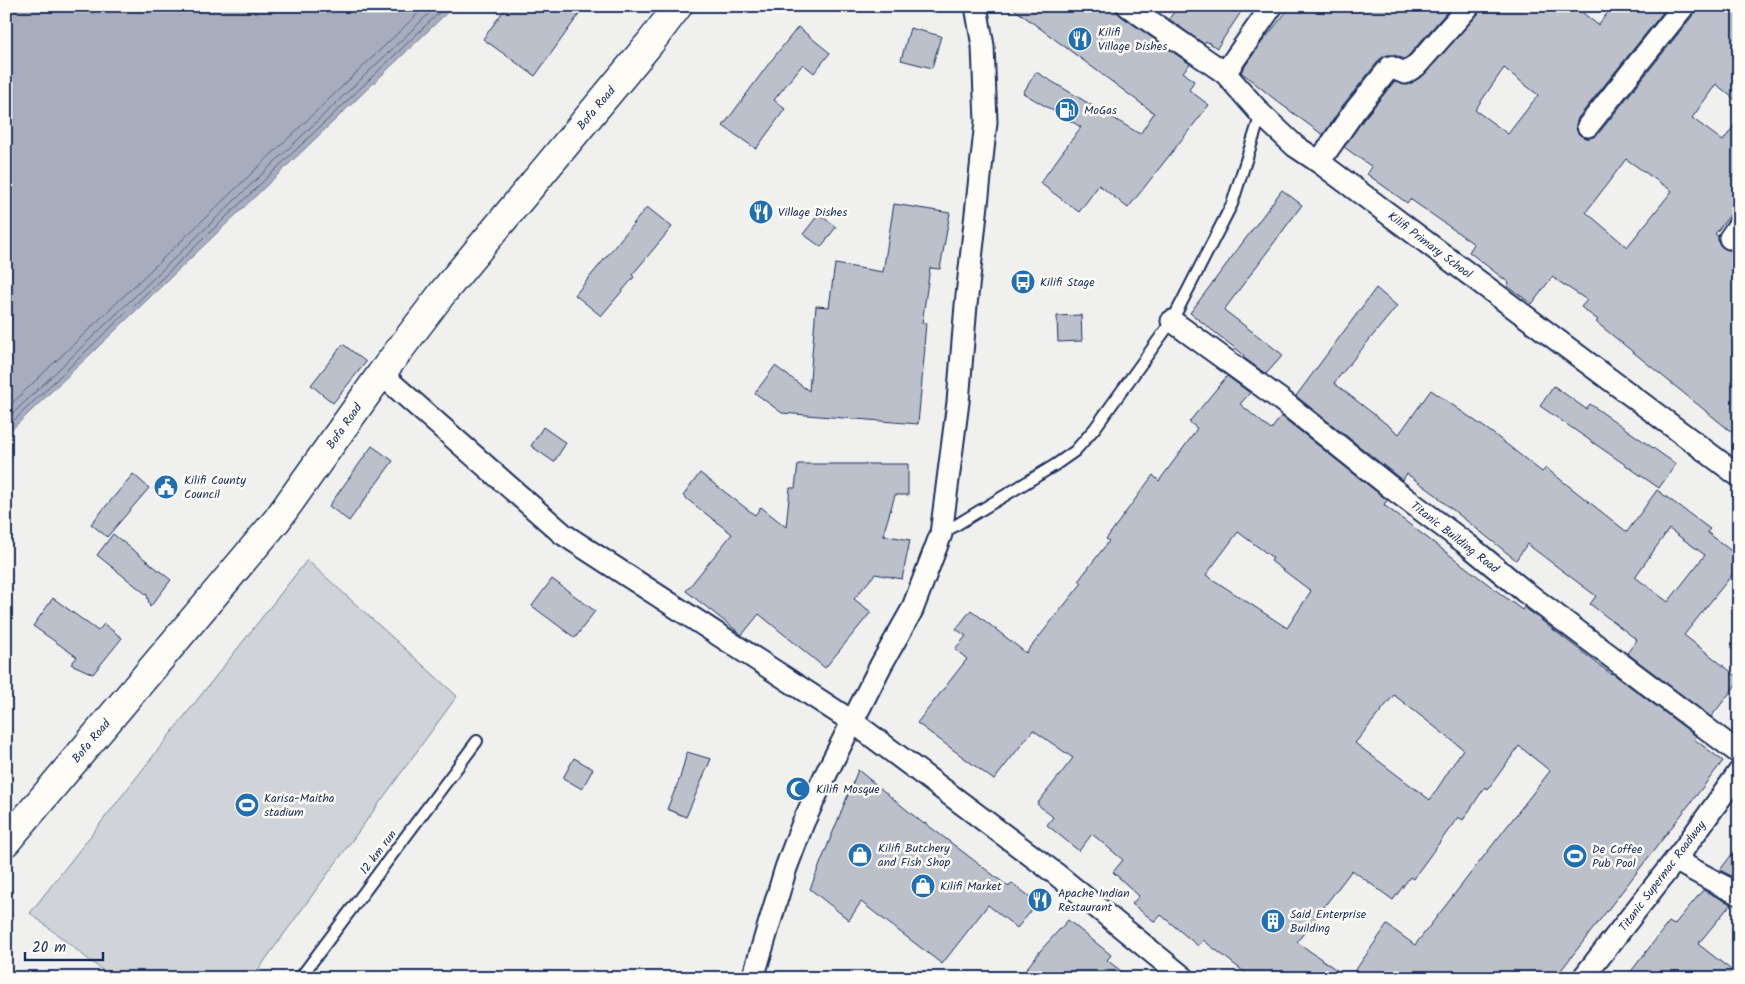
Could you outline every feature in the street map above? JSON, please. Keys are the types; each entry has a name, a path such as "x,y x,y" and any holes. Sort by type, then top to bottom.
{"street":[{"name":"Bofa Road","path":"6,842 277,520 380,374 444,291 650,43 678,6"},
{"path":"753,978 793,850 824,778 881,665 912,610 941,534 958,402 966,305 986,122 983,46 976,6"},
{"name":"Kilifi Primary School","path":"1128,6 1225,74 1295,146 1739,476"},
{"path":"1225,74 1272,6"},
{"path":"1319,162 1353,113 1390,67 1405,73 1416,66 1469,6"},
{"path":"1588,126 1684,6"},
{"name":"Titanic Building Road","path":"1172,321 1281,400 1388,486 1468,545 1524,591 1739,752"},
{"path":"380,374 563,534 853,722 1056,874 1184,978"},
{"name":"Titanic Supermac Roadway","path":"1584,978 1675,860 1739,772"},
{"path":"1675,860 1739,894"}],"lane":[{"path":"941,534 1055,465 1074,451 1095,428 1172,321 1232,204 1262,114"},
{"name":"12 km run","path":"300,978 477,740"}],"shaded area":[{"name":"Karisa-Maitha stadium","path":"307,560 457,696 252,978 112,978 30,913"}],"water":[{"path":"6,6 454,6 6,435"}],"building":[{"path":"507,6 585,6 535,76 483,39"},
{"path":"1010,6 1112,6 1121,16 1190,64 1183,72 1194,81 1189,90 1209,105 1128,208 1099,185 1079,212 1040,183 1081,127 1023,93 1036,72 1140,134 1154,113"},
{"path":"1178,6 1245,6 1217,48 1206,41 1204,44 1169,19"},
{"path":"1291,6 1452,6 1404,59 1395,55 1387,55 1380,59 1343,105 1323,135 1241,72"},
{"path":"1481,6 1574,6 1598,25 1613,6 1668,6 1578,118 1577,131 1581,136 1587,138 1598,134 1694,14 1696,6 1739,6 1739,103 1716,84 1692,118 1723,141 1739,119 1739,203 1715,234 1718,236 1719,243 1723,248 1739,253 1739,438 1596,322 1598,320 1581,307 1587,300 1552,277 1532,304 1507,286 1509,283 1469,252 1474,244 1410,199 1407,203 1367,174 1372,167 1344,147 1394,82 1407,85 1425,74 1478,14","holes":["1504,68 1538,95 1508,134 1475,110","1626,159 1672,191 1627,247 1586,212"]},
{"path":"798,27 830,53 814,73 803,64 774,100 785,109 756,149 723,126"},
{"path":"910,28 941,36 932,68 901,60"},
{"path":"1282,190 1302,205 1224,310 1283,355 1266,374 1190,313"},
{"path":"894,204 950,213 940,269 930,268 922,323 926,323 918,424 782,413 755,393 775,366 809,391 816,306 829,307 835,264 883,272"},
{"path":"647,207 672,227 601,316 575,295"},
{"path":"819,214 836,227 821,247 803,234"},
{"path":"1376,288 1397,306 1334,383 1399,434 1431,390 1491,432 1542,472 1546,468 1627,532 1657,490 1710,529 1707,532 1739,557 1739,566 1684,635 1739,678 1739,681 1711,717 1627,653 1637,640 1590,604 1596,596 1527,544 1516,560 1439,497 1407,474 1402,480 1296,396","holes":["1669,529 1705,555 1668,602 1635,577"]},
{"path":"1081,315 1082,341 1058,342 1057,316"},
{"path":"343,344 366,362 333,403 311,385"},
{"path":"1227,376 1250,393 1240,404 1271,430 1281,416 1387,500 1384,505 1522,610 1524,607 1696,736 1694,739 1723,761 1555,978 1350,978 1387,925 1415,945 1550,771 1519,746 1488,789 1485,787 1463,820 1458,817 1413,879 1410,877 1393,900 1352,870 1297,942 1348,978 1252,978 1203,940 1198,946 1161,915 1155,922 1132,904 1139,896 1113,872 1123,860 1092,834 1079,851 1047,825 1053,817 1037,804 1073,758 1033,730 994,780 917,723 967,659 955,649 966,636 956,629 971,610 1026,653 1082,583 1079,580 1109,541 1106,539 1153,475 1159,481 1193,435 1197,428 1189,422","holes":["1238,532 1273,558 1271,561 1311,591 1287,628 1206,575","1394,695 1463,749 1430,800 1355,743"]},
{"path":"1554,386 1586,409 1590,404 1676,464 1659,488 1540,406"},
{"path":"543,427 566,443 554,462 531,446"},
{"path":"372,446 393,461 349,521 329,506"},
{"path":"798,464 908,464 908,495 895,495 883,535 910,540 902,579 875,574 854,599 871,612 825,668 759,614 742,635 686,591 732,534 683,496 700,473 755,515 761,507 786,527 790,488 795,488"},
{"path":"133,474 149,488 107,537 91,524"},
{"path":"113,534 171,580 150,607 147,595 97,555"},
{"path":"552,579 595,611 575,638 532,606"},
{"path":"53,598 98,631 104,624 122,638 93,674 71,664 77,657 33,626"},
{"path":"687,752 711,759 686,817 667,809 680,778"},
{"path":"574,758 593,769 582,789 563,778"},
{"path":"858,770 924,824 1009,887 1012,883 1038,903 1017,928 988,905 942,964 861,902 849,920 810,889"},
{"path":"1739,845 1739,880 1720,870"},
{"path":"1703,890 1731,904 1698,944 1739,976 1739,978 1626,978 1669,922 1674,925"},
{"path":"1068,920 1111,955 1107,960 1130,978 1019,978"}],"place":[{"name":"Kilifi Village Dishes","path":"1080,39"},
{"name":"MoGas","path":"1067,110"},
{"name":"Village Dishes","path":"761,212"},
{"name":"Kilifi Stage","path":"1023,282"},
{"name":"Kilifi County Council","path":"166,487"},
{"name":"Kilifi Mosque","path":"798,789"},
{"name":"Karisa-Maitha stadium","path":"247,805"},
{"name":"Kilifi Butchery and Fish Shop","path":"860,855"},
{"name":"De Coffee Pub Pool","path":"1575,856"},
{"name":"Kilifi Market","path":"923,886"},
{"name":"Apache Indian Restaurant","path":"1040,900"},
{"name":"Said Enterprise Building","path":"1273,921"}]}
